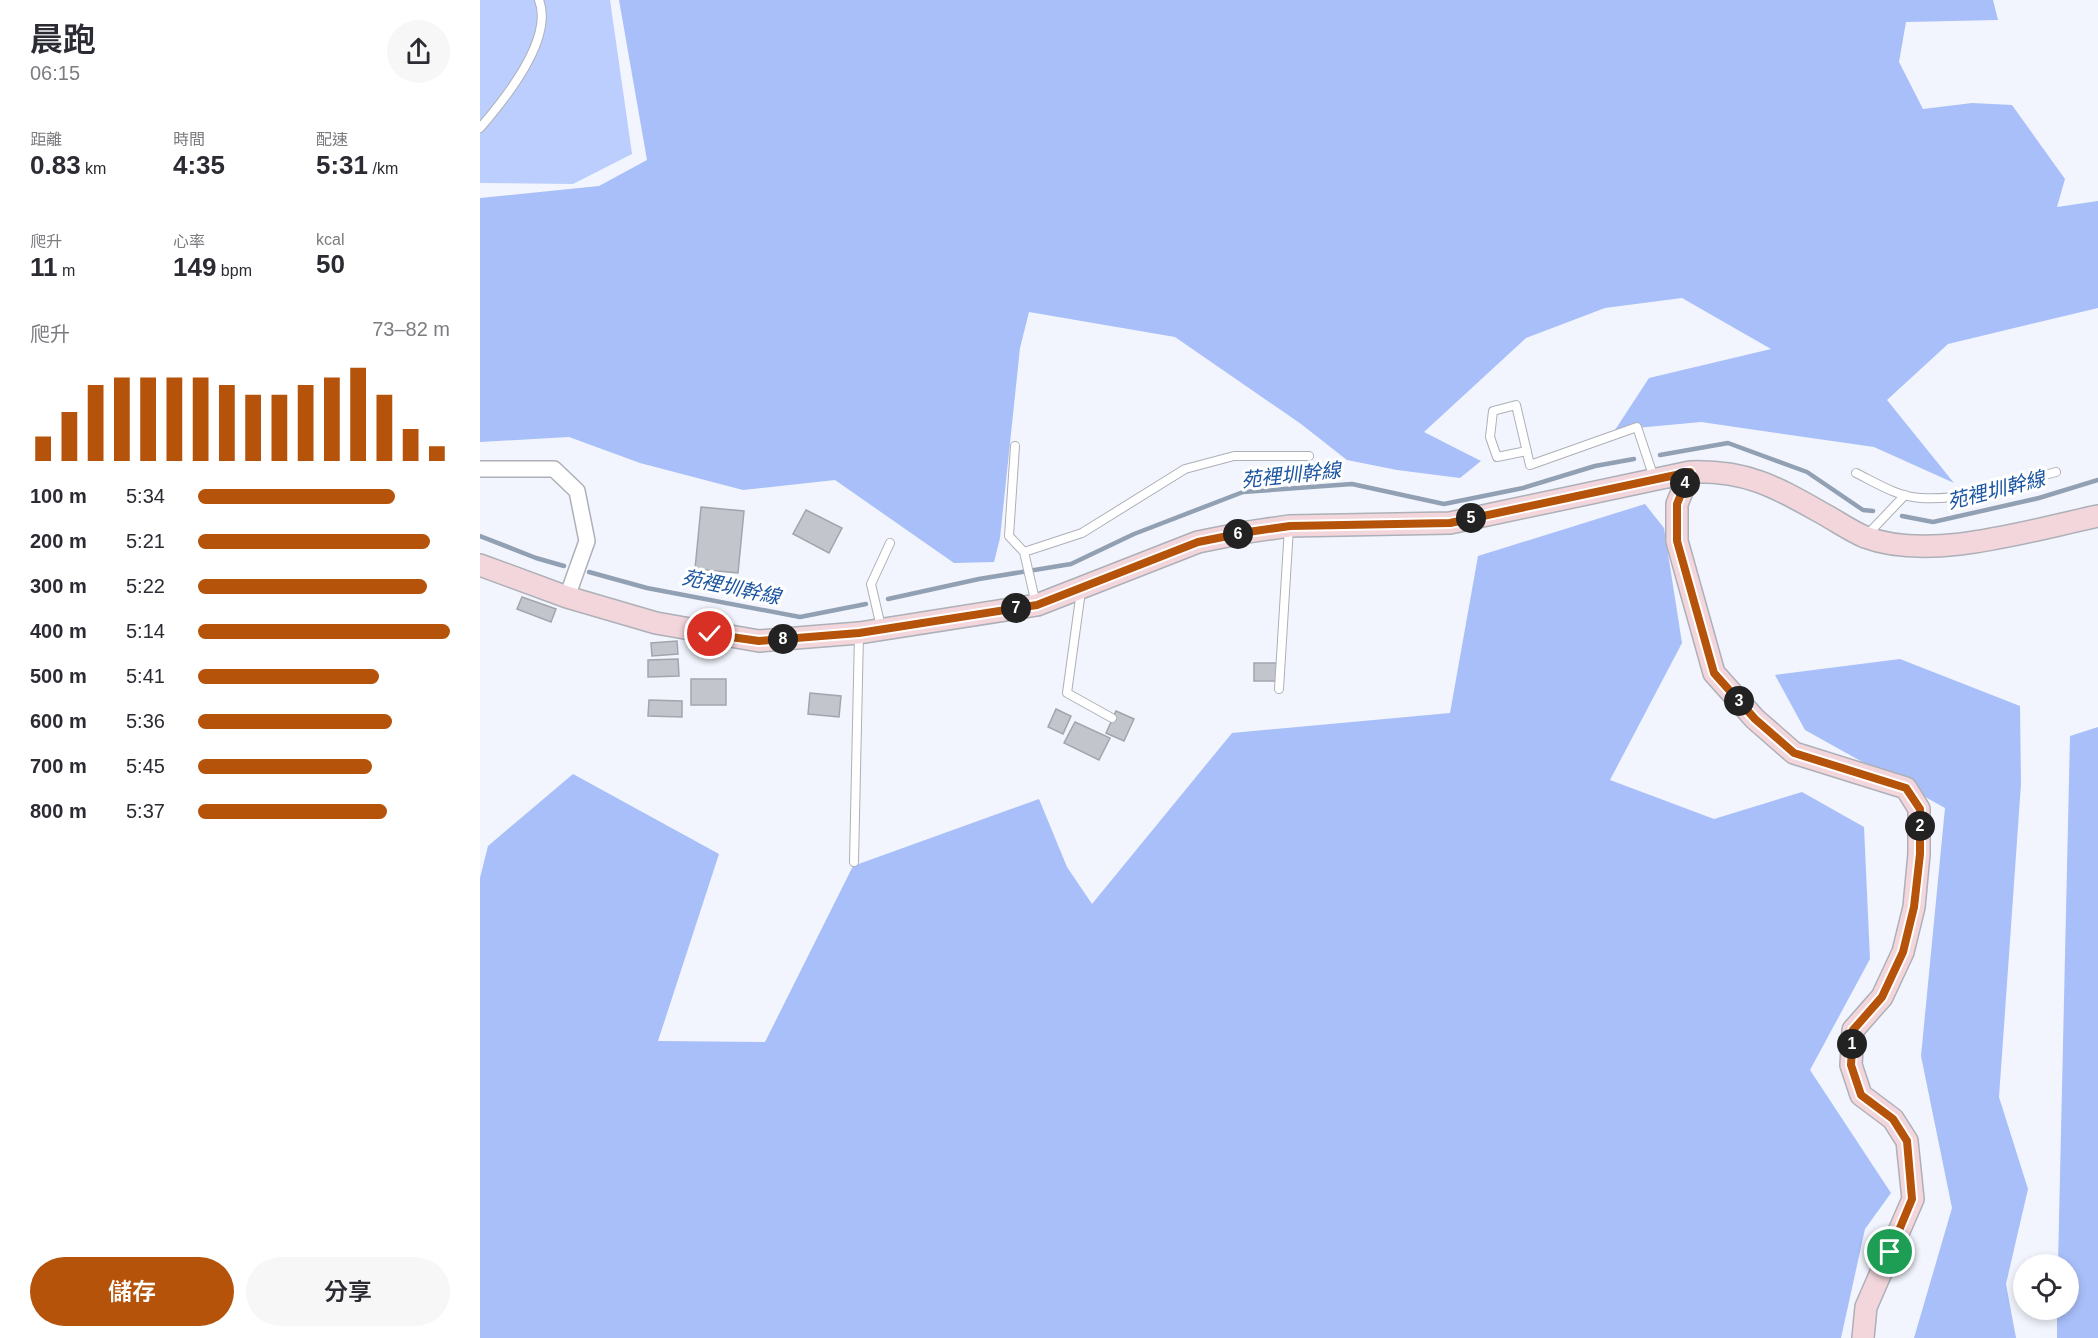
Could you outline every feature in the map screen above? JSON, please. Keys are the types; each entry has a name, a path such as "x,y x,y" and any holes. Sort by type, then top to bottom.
{"street":[{"path":"480,469 554,469 577,491 587,541 567,597"},
{"path":"480,565 567,597 656,623 759,641 859,633 1037,605 1081,590 1198,542 1290,526 1450,523 1690,472 1721,471 1748,477 1776,488 1865,537 1930,546 1971,543 2098,516"},
{"path":"1690,472 1677,504 1677,541 1714,673 1755,719 1794,753 1906,788 1920,809 1920,854 1914,907 1903,952 1882,997 1853,1030 1851,1065 1861,1095 1893,1119 1907,1141 1912,1199 1866,1307 1863,1338"}],"lane":[{"path":"480,128 534,49 542,29 544,15 539,0"},
{"path":"1527,451 1497,457 1490,437 1493,411 1516,405 1527,451 1530,465 1637,427 1655,479"},
{"path":"1015,446 1009,536 1024,552 1037,605"},
{"path":"1024,552 1082,533 1185,469 1234,456 1309,456"},
{"path":"1856,473 1905,495 1919,498 1955,496 2056,472"},
{"path":"1865,537 1905,495"},
{"path":"1279,688 1290,526"},
{"path":"882,628 871,584 890,543"},
{"path":"1081,590 1067,693 1112,718"},
{"path":"854,862 859,633"}],"shaded area":[{"path":"480,0 610,0 632,154 573,184 480,183"},
{"path":"619,0 1993,0 1998,20 1906,22 1899,62 1923,109 1972,103 2012,105 2065,179 2057,207 2098,201 2098,308 1948,344 1887,400 1954,483 1874,447 1701,422 1615,430 1649,378 1771,349 1682,298 1605,308 1526,338 1424,432 1481,461 1460,478 1397,470 1347,460 1301,424 1175,337 1029,312 1020,348 1000,538 994,562 954,563 835,480 743,490 640,463 569,437 480,442 480,198 599,186 647,160"},
{"path":"1645,504 1664,528 1682,643 1610,780 1714,819 1802,792 1864,827 1870,959 1810,1070 1891,1193 1865,1229 1841,1338 480,1338 480,878 488,846 573,774 719,854 658,1041 765,1042 853,866 1039,799 1067,867 1092,904 1232,733 1450,713 1478,556"},
{"path":"1900,659 2020,706 2021,784 1999,1097 2028,1189 2006,1284 2016,1338 1914,1338 1952,1208 1921,1056 1945,808 1805,730 1775,675"},
{"path":"2098,727 2098,1338 2057,1338 2057,1320 2079,1320 2079,1254 2058,1254 2070,736"}],"building":[{"path":"701,507 744,511 738,573 695,569"},
{"path":"806,510 842,528 829,553 793,534"},
{"path":"522,597 556,609 551,622 517,609"},
{"path":"677,641 678,654 652,656 651,643"},
{"path":"678,659 679,676 648,677 648,660"},
{"path":"1254,663 1278,663 1278,681 1254,681"},
{"path":"691,679 726,679 726,705 691,705"},
{"path":"810,693 841,696 839,717 808,714"},
{"path":"649,700 682,701 682,717 648,716"},
{"path":"1056,709 1071,716 1063,734 1048,727"},
{"path":"1116,711 1134,719 1124,741 1106,733"},
{"path":"1075,722 1110,738 1099,760 1064,743"}],"waterway":[{"name":"苑裡圳幹線","path":"1660,455 1728,443 1807,472 1863,510 1873,511"},
{"name":"苑裡圳幹線","path":"888,599 979,579 1071,564 1134,534 1243,492 1352,484 1444,504 1523,488 1595,466 1634,459"},
{"name":"苑裡圳幹線","path":"1902,516 1933,522 2039,498 2098,480"},
{"name":"苑裡圳幹線","path":"480,536 536,558 564,566"},
{"name":"苑裡圳幹線","path":"589,572 647,588 800,617 866,604"}],"route":[{"path":"710,634 759,641 859,633 1037,605 1081,590 1198,542 1290,526 1450,523 1690,472 1677,504 1677,541 1714,673 1755,719 1794,753 1906,788 1920,809 1920,854 1914,907 1903,952 1882,997 1853,1030 1851,1065 1861,1095 1893,1119 1907,1141 1912,1199 1890,1252"}]}
